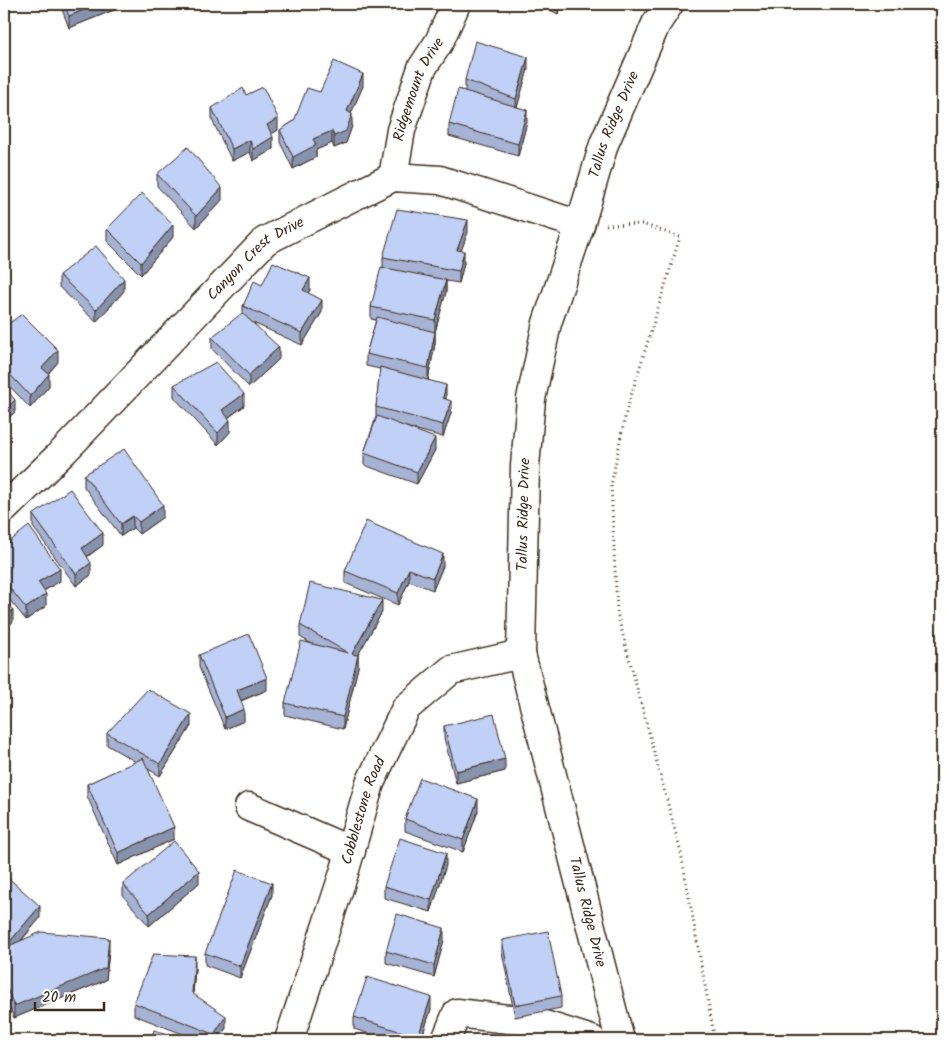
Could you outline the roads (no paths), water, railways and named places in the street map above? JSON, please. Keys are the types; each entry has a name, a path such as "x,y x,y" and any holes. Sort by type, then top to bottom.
{"street":[{"name":"Ridgemount Drive","path":"393,178 401,130 422,68 438,42 456,4"},
{"name":"Tallus Ridge Drive","path":"620,1040 521,654 525,466 531,399 546,323 580,225 611,126 656,24 669,4"},
{"name":"Canyon Crest Drive","path":"4,509 63,452 265,241 393,178 440,180 580,225"},
{"name":"Cobblestone Road","path":"289,1040 370,783 406,708 451,670 521,654"},
{"path":"249,807 350,851"},
{"path":"446,1040 457,1013 535,1022 592,1040"}]}
